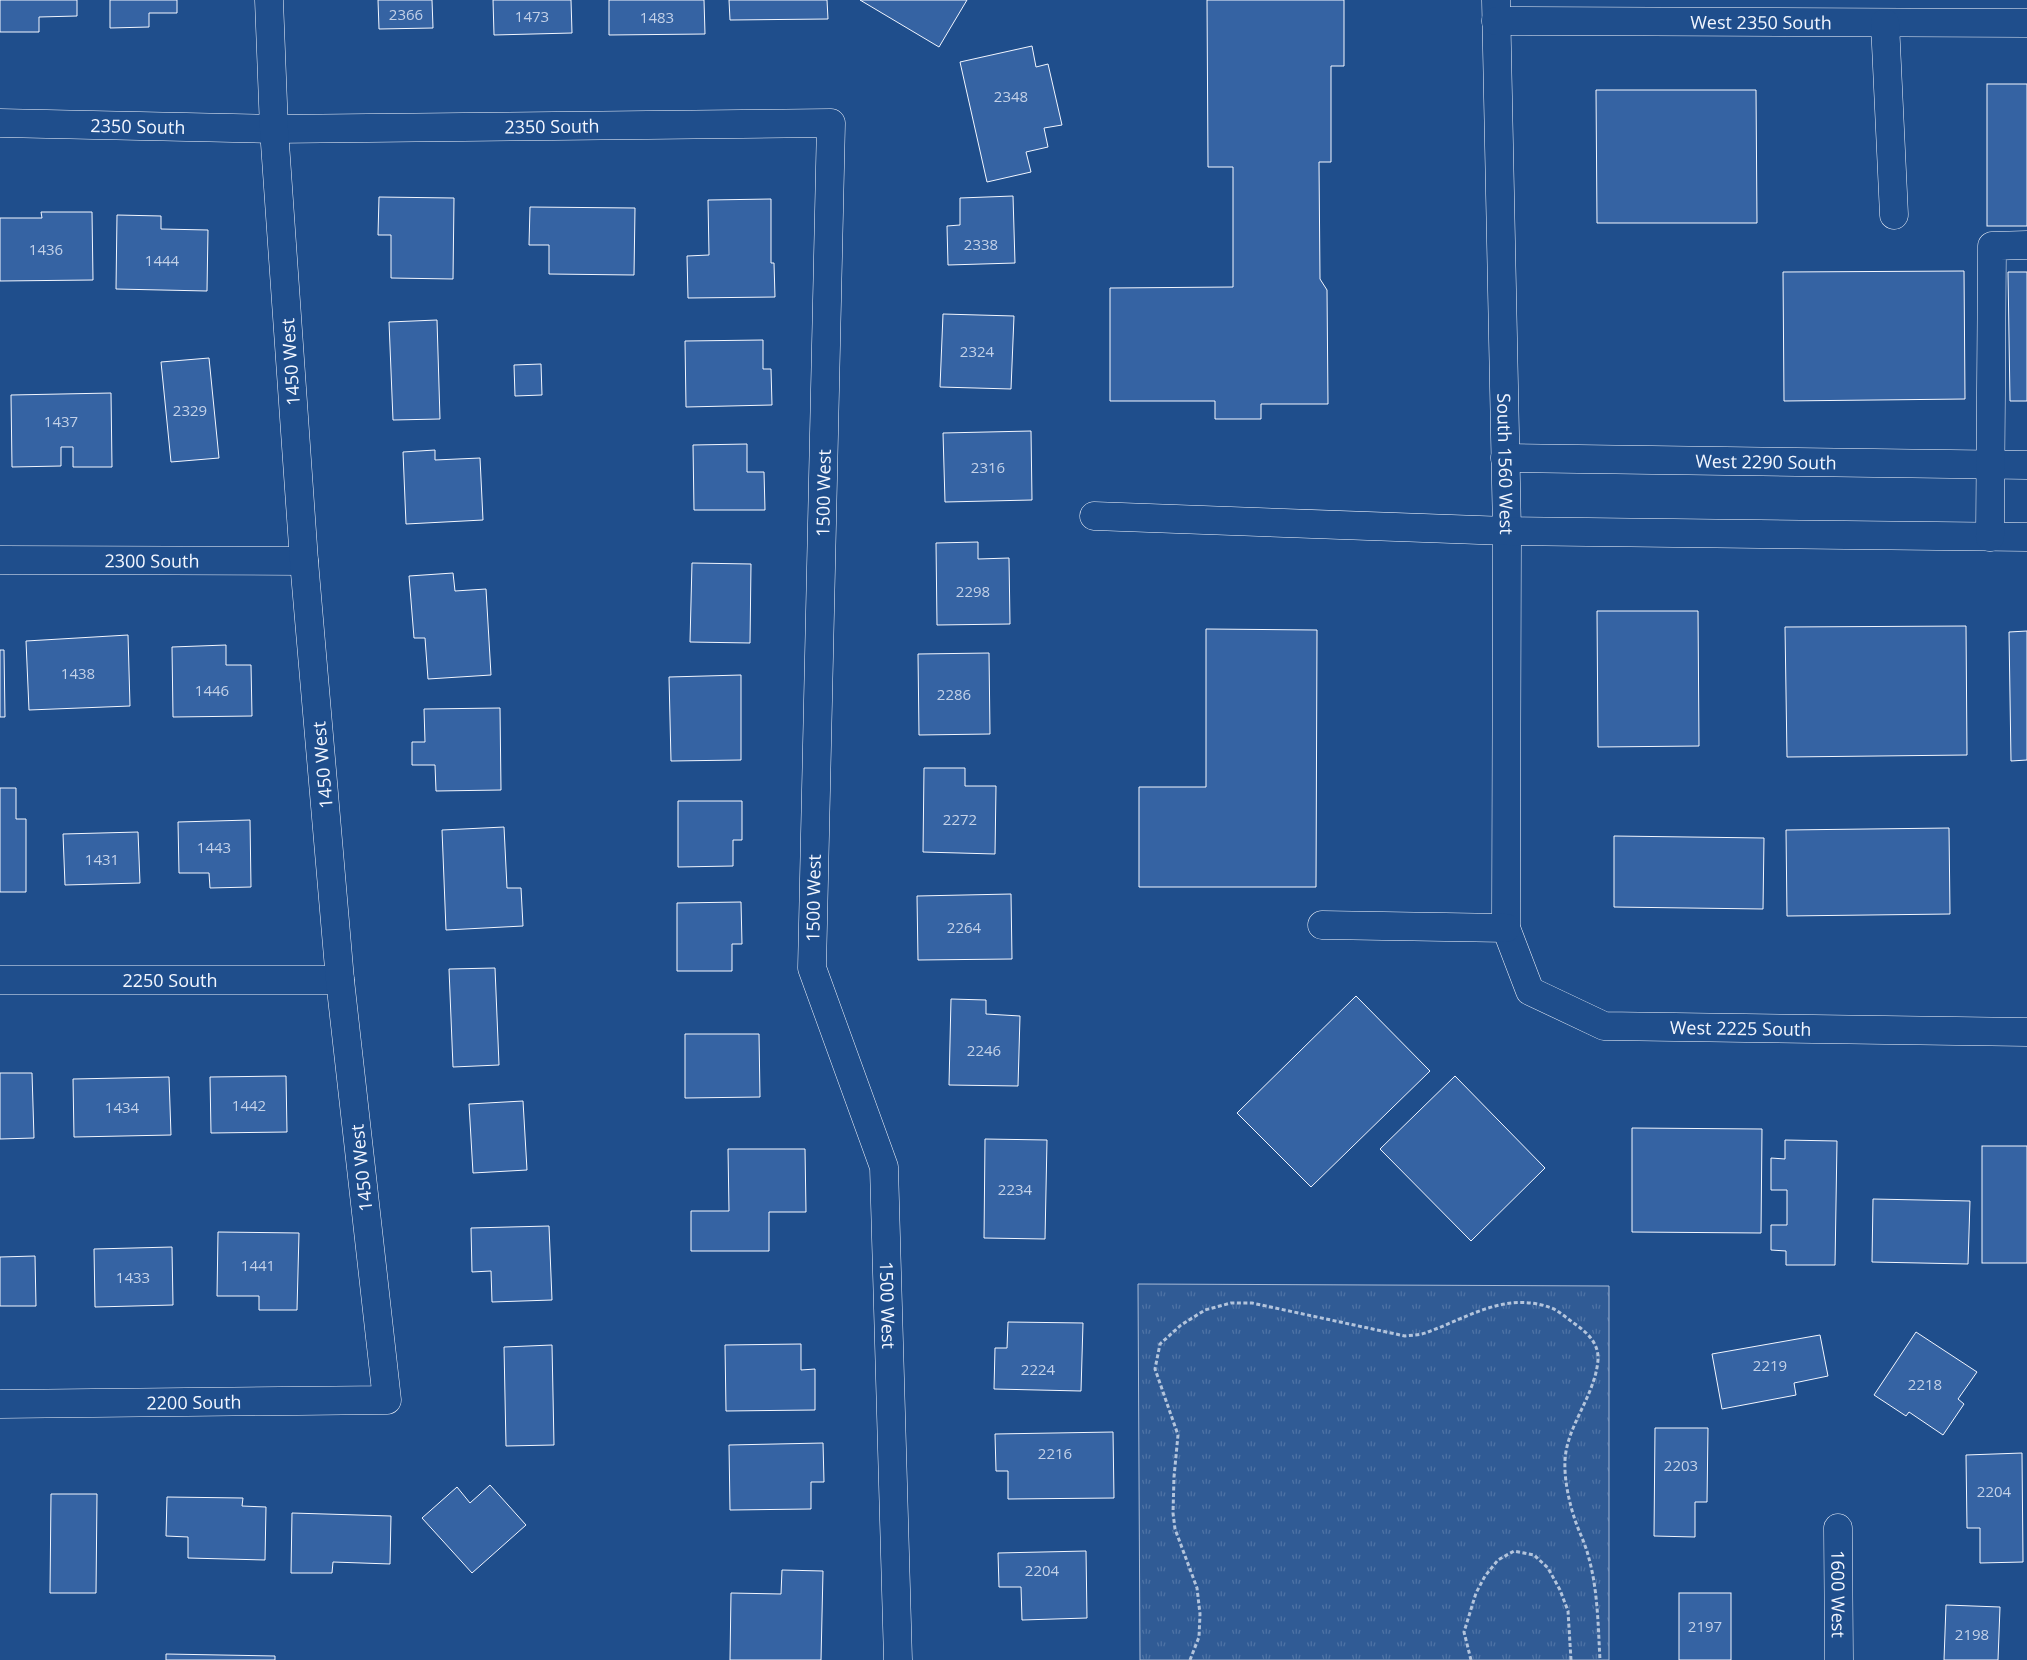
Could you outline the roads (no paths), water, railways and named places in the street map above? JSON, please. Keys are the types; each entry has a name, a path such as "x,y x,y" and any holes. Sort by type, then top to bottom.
{"street":[{"path":"270,0 274,129"},
{"name":"West 2350 South","path":"1496,10 1885,23 1998,12 2027,24"},
{"name":"South 1560 West","path":"1496,10 1507,531 1506,928"},
{"path":"1885,23 1894,215"},
{"name":"2350 South","path":"0,123 274,129 831,123"},
{"name":"1500 West","path":"831,123 812,968 884,1167 898,1660"},
{"name":"1450 West","path":"274,129 304,561 340,980 387,1400"},
{"path":"1990,537 1992,246 2027,245"},
{"name":"West 2290 South","path":"1505,458 2027,465"},
{"path":"1094,516 1507,531 2027,537"},
{"name":"2300 South","path":"0,560 304,561"},
{"path":"1322,925 1506,928"},
{"name":"West 2225 South","path":"1506,928 1530,991 1604,1026 2027,1032"},
{"name":"2250 South","path":"0,980 340,980"},
{"name":"2200 South","path":"0,1404 387,1400"},
{"name":"1600 West","path":"1838,1528 1839,1660"}]}
